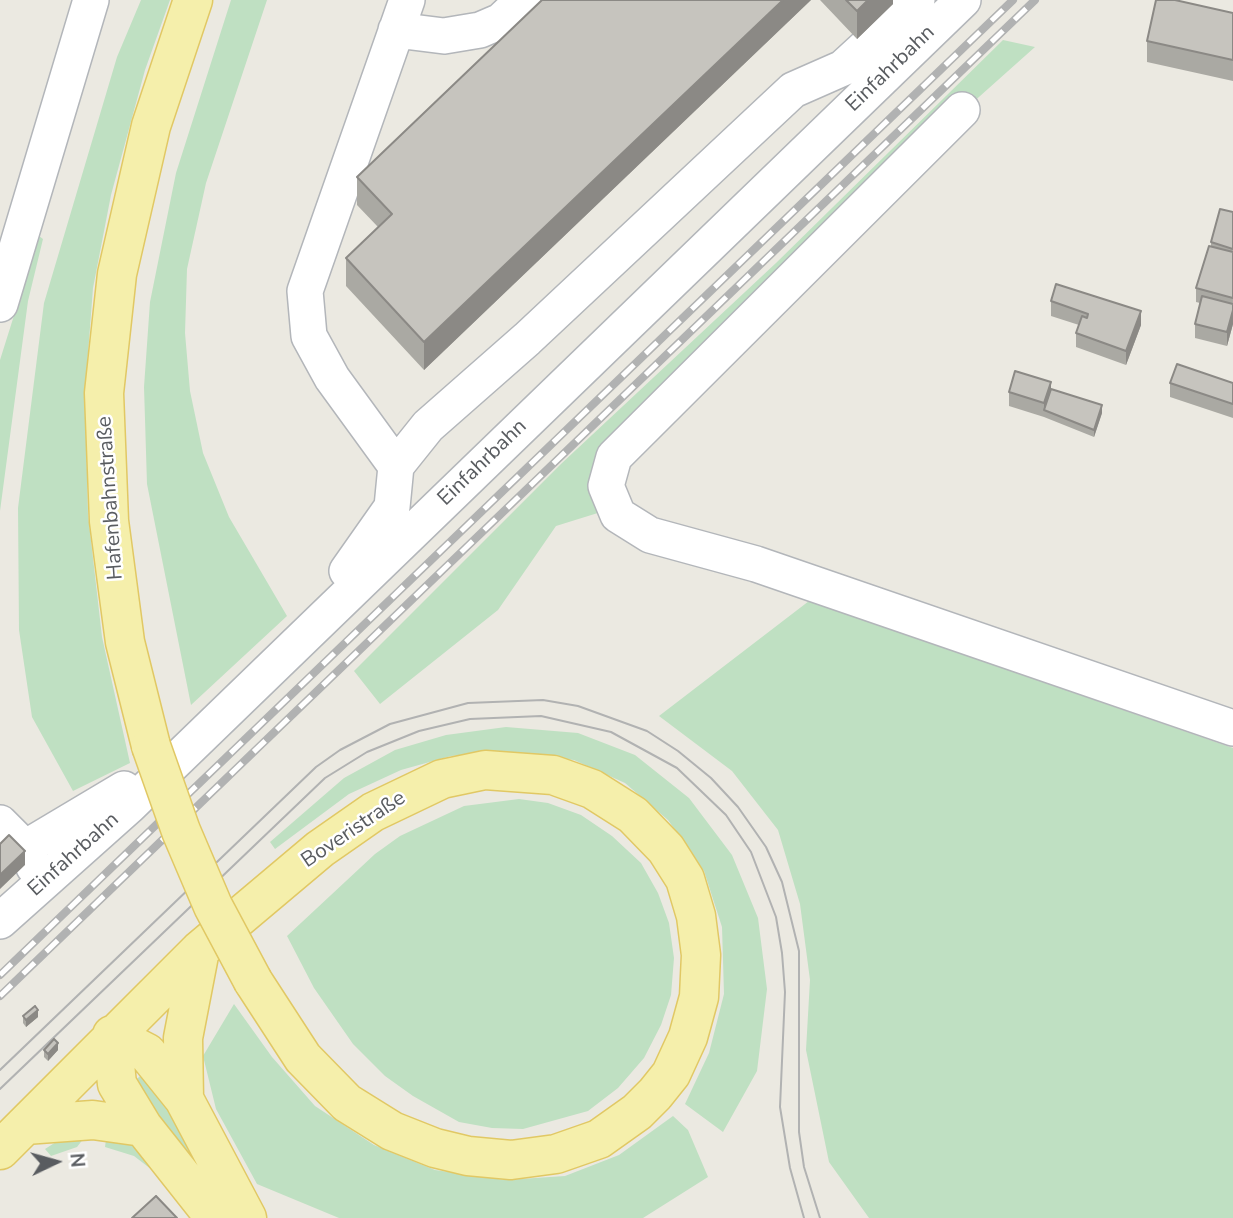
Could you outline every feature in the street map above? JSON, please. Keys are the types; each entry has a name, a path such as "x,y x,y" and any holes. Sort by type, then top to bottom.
{"main road":[{"name":"Hafenbahnstraße","path":"193,0 151,127 120,261 104,393 108,521 125,642 151,746 186,844 213,906 253,981"},
{"name":"Boveristraße","path":"12,1138 112,1035 200,950 320,849 406,793 442,779 485,770 520,770 553,775 592,789 633,815 666,849 685,879 696,916 701,955 699,997 688,1037 671,1074 637,1112 600,1139 556,1154 511,1160 468,1156 435,1148 392,1131 347,1103 303,1058 253,981"},
{"path":"184,1099 183,1038 200,950"},
{"path":"112,1035 147,1052 184,1099 247,1218"},
{"path":"112,1035 117,1084 143,1127 215,1218"},
{"path":"12,1138 93,1121 143,1127"}],"lane":[{"path":"0,304 91,0"},
{"path":"396,466 332,378 309,336 305,291 401,15 444,36 480,30 501,21 523,0"},
{"path":"25,848 122,791 356,563 392,507 396,466 428,426 527,339 793,90 843,68 917,0"},
{"name":"Einfahrbahn","path":"0,921 129,806 963,0"},
{"path":"962,110 614,457 606,486 618,515 650,535 756,564 1233,727"},
{"path":"0,823 25,848 42,883"}],"green space":[{"path":"141,0 170,0 145,70 111,195 93,288 85,393 88,514 102,637 130,763 73,791 32,717 19,630 18,508 44,303 117,57"},
{"path":"231,0 267,0 206,183 187,269 185,333 190,391 203,453 229,517 287,616 191,705 147,484 144,387 150,302 176,173"},
{"path":"1003,40 1035,47 785,270 606,456 601,512 556,526 498,610 380,704 354,671 562,463 776,263"},
{"path":"39,236 43,239 28,301 0,511 0,360"},
{"path":"809,601 1233,748 1233,1218 869,1218 829,1162 806,1050 810,980 800,904 778,830 732,771 659,716"},
{"path":"506,727 578,733 635,755 689,798 732,855 758,918 767,989 757,1071 723,1132 685,1104 709,1053 724,994 722,927 704,871 668,820 625,783 574,760 509,752 451,756 401,770 349,794 275,849 270,842 344,778 395,750 446,735"},
{"path":"519,799 548,803 581,815 612,836 641,863 658,893 669,923 674,958 671,995 661,1025 644,1058 618,1088 588,1111 523,1129 492,1128 459,1122 413,1096 385,1076 353,1044 314,988 287,936 375,854 400,836 464,806"},
{"path":"234,1004 272,1057 315,1106 374,1145 435,1170 505,1180 565,1176 619,1155 673,1116 688,1130 708,1177 643,1218 339,1218 257,1184 216,1109 203,1056"},
{"path":"149,1067 220,1197 129,1087"},
{"path":"107,1132 130,1141 160,1176 134,1156 105,1147"},
{"path":"84,1138 77,1147 51,1156 45,1149 56,1142"}],"building":[{"path":"542,0 783,0 424,342 346,258 392,214 357,177"},
{"path":"846,0 868,0 857,11"},
{"path":"1156,0 1175,0 1233,13 1233,60 1147,41"},
{"path":"1220,209 1233,212 1233,249 1211,242"},
{"path":"1209,246 1233,252 1233,298 1196,288"},
{"path":"1056,284 1141,311 1126,351 1076,333 1082,316 1087,318 1088,314 1051,301"},
{"path":"1202,296 1233,304 1227,332 1195,324"},
{"path":"1177,364 1233,383 1233,404 1170,383"},
{"path":"1015,371 1051,382 1044,403 1009,392"},
{"path":"1051,389 1102,405 1094,430 1044,410"},
{"path":"9,835 25,851 0,875 0,844"},
{"path":"35,1006 38,1010 26,1020 23,1016"},
{"path":"54,1039 58,1043 48,1054 44,1050"},
{"path":"156,1196 177,1218 132,1218"}],"tram line":[{"path":"0,1070 316,767 340,750 390,724 468,703 543,700 578,706 647,731 678,751 711,778 738,807 766,847 782,882 799,951 799,1132 804,1167 820,1218"},
{"path":"0,1089 325,778 367,752 419,731 470,719 541,716 611,732 677,768 726,815 751,852 776,917 782,953 785,992 780,1107 790,1168 804,1218"}],"railway":[{"path":"0,975 1013,0"},
{"path":"0,996 1035,0"}]}
